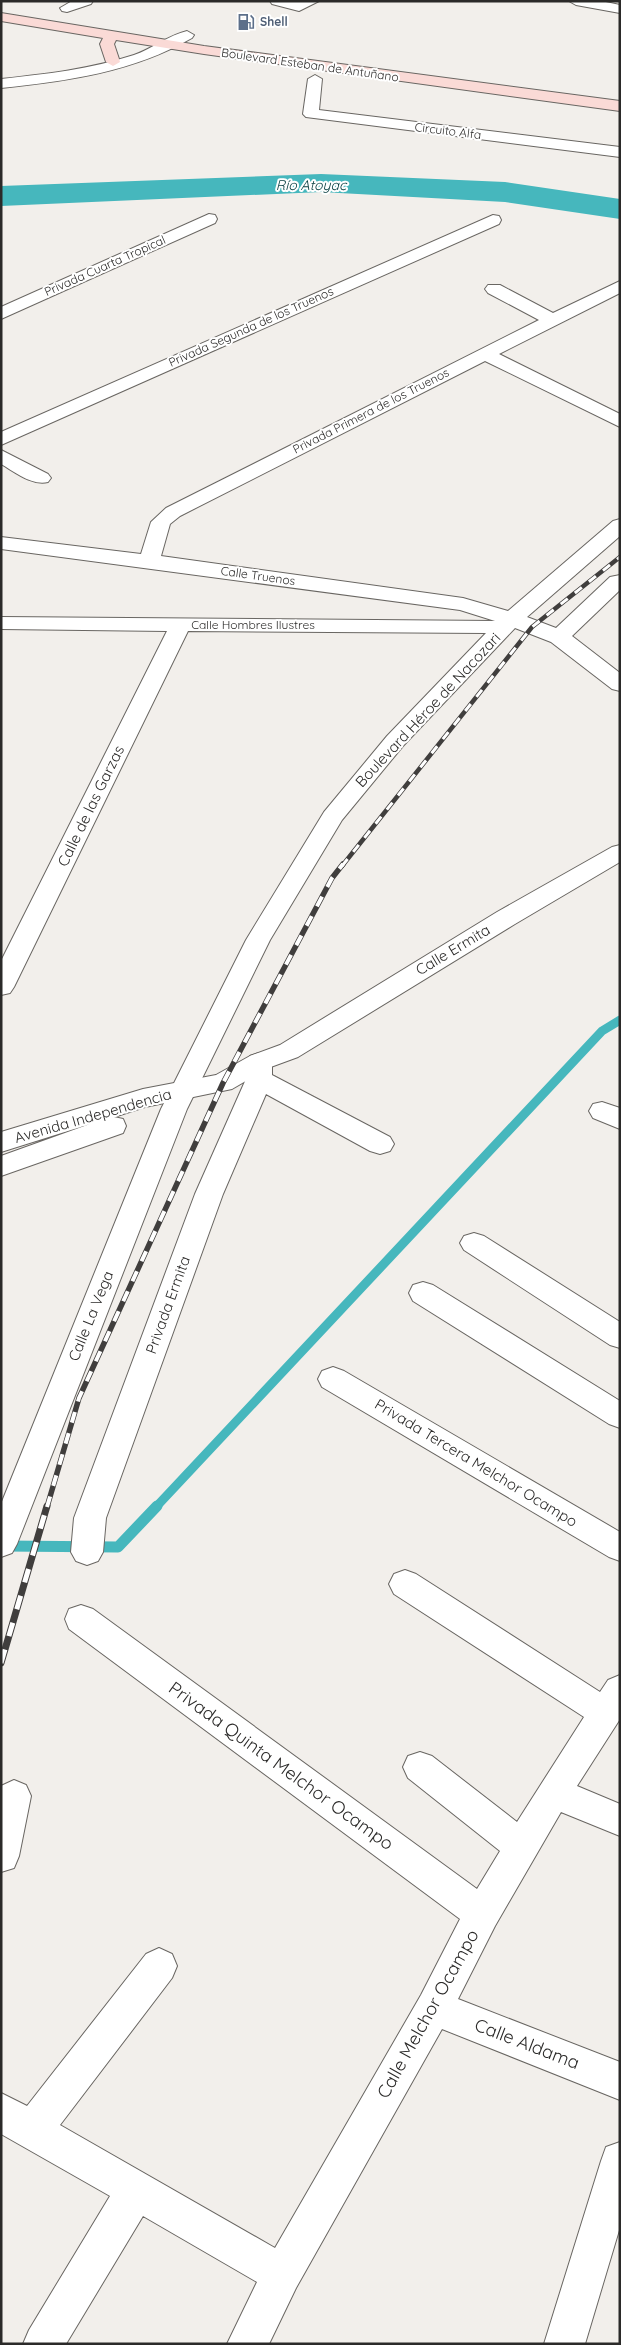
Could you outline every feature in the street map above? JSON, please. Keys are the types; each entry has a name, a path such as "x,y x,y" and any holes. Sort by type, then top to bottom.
{"main road":[{"name":"Boulevard Esteban de Antuñano","path":"1,5 172,39 620,106"},
{"name":"Boulevard Esteban de Antuñano","path":"1,17 111,35 172,39 620,94"},
{"path":"107,65 107,44 111,35"}],"street":[{"path":"67,8 86,1"},
{"path":"277,1 305,4"},
{"path":"576,1 620,9"},
{"path":"1,84 54,78 107,65 136,61 172,39"},
{"name":"Circuito Alfa","path":"315,79 311,114 620,152"},
{"name":"Privada Cuarta Tropical","path":"1,314 209,219"},
{"name":"Privada Segunda de los Truenos","path":"4,435 493,220"},
{"name":"Privada Primera de los Truenos","path":"149,561 161,522 173,512 620,286"},
{"path":"494,289 553,320"},
{"path":"1,297 19,305"},
{"path":"485,354 620,421"},
{"path":"1,456 41,478"},
{"name":"Boulevard Héroe de Nacozari","path":"180,1100 258,940 332,817 395,741 508,623 620,525"},
{"name":"Calle Truenos","path":"1,543 149,561 462,604 508,623"},
{"path":"559,637 618,581"},
{"name":"Calle Hombres Ilustres","path":"1,623 508,623 559,637 620,684"},
{"name":"Calle de las Garzas","path":"1,987 181,624"},
{"name":"Calle Ermita","path":"259,1071 506,918 620,852"},
{"path":"180,1100 216,1098 259,1071 380,1144"},
{"name":"Privada Ermita","path":"87,1552 90,1518 209,1194 259,1071"},
{"name":"Avenida Independencia","path":"1,1142 143,1098 180,1100"},
{"name":"Avenida Independencia","path":"1,1166 180,1100"},
{"name":"Calle La Vega","path":"1,1544 180,1100"},
{"path":"474,1243 620,1337"},
{"path":"423,1293 620,1416"},
{"name":"Privada Tercera Melchor Ocampo","path":"333,1379 620,1548"},
{"path":"405,1584 612,1701"},
{"name":"Privada Quinta Melchor Ocampo","path":"81,1619 482,1914"},
{"name":"Calle Melchor Ocampo","path":"247,2344 282,2274 434,2008 482,1914 612,1701"},
{"path":"420,1766 522,1847"},
{"path":"554,1794 620,1820"},
{"path":"1,1856 14,1796"},
{"path":"159,1966 17,2121 282,2274"},
{"name":"Calle Aldama","path":"434,2008 620,2080"},
{"path":"564,2344 620,2161"},
{"path":"43,2344 136,2190"}],"waterway":[{"name":"Río Atoyac","path":"1,196 321,183 505,192 620,209"},
{"path":"156,1507 602,1031 620,1020"},
{"path":"4,1546 118,1547 157,1506"}],"railway":[{"path":"342,866 532,627 620,557"},
{"path":"47,1507 79,1398 223,1083 332,878 343,864"},
{"path":"1,1663 47,1506"}],"place":[{"name":"Shell","path":"246,22"}]}
